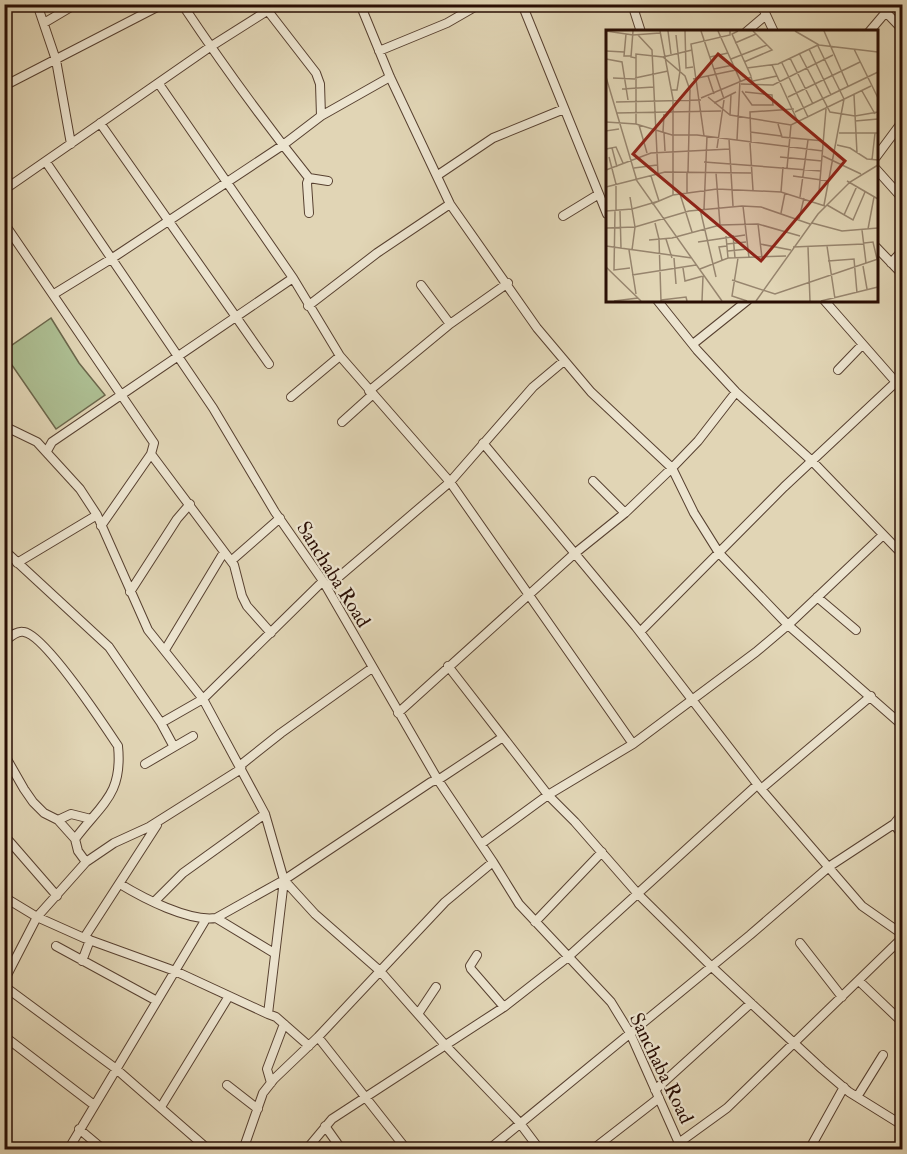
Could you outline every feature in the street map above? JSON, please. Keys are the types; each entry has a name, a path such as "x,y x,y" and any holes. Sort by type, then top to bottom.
{"street":[{"path":"37,4 56,60 70,144"},
{"path":"44,23 76,4"},
{"path":"4,86 149,8 163,4"},
{"path":"182,4 210,47 309,178 328,181"},
{"path":"4,190 210,47 278,4"},
{"path":"360,4 390,77 450,204 537,328 591,392 672,468 694,513 719,553 788,625 903,725"},
{"path":"379,51 447,23 480,4"},
{"path":"522,4 606,212"},
{"path":"632,4 640,30"},
{"path":"761,4 773,30"},
{"path":"878,4 903,28"},
{"path":"268,11 316,73 320,84 321,116"},
{"path":"871,30 886,12"},
{"path":"748,30 766,15"},
{"path":"54,294 111,259 282,145 321,116 390,77"},
{"path":"159,84 293,278 339,356 450,482 633,744"},
{"path":"438,175 493,138 564,109"},
{"path":"100,123 237,315 269,364"},
{"path":"877,156 902,125"},
{"name":"Sanchaba Road","path":"46,162 213,408 280,518 325,584 438,780 519,904 610,1002 630,1033 681,1146"},
{"path":"877,170 903,198"},
{"path":"309,178 307,183 309,213"},
{"path":"563,216 599,194"},
{"path":"308,306 377,253 450,204"},
{"path":"4,223 154,443 151,454 101,526"},
{"path":"877,248 903,274"},
{"path":"891,263 903,251"},
{"path":"47,451 52,442 293,278"},
{"path":"342,422 370,393 450,324 507,284"},
{"path":"421,285 450,324"},
{"path":"659,302 736,392 812,461 902,553"},
{"path":"693,344 746,302"},
{"path":"826,302 895,383 903,389"},
{"path":"838,370 862,345"},
{"path":"291,397 339,356"},
{"path":"161,723 203,699 325,584 450,482 533,387 564,361"},
{"path":"640,632 812,461 895,383"},
{"path":"398,713 574,554 625,513 698,441 736,392"},
{"path":"4,426 37,442 47,451 80,489 97,514 148,630 203,699 266,814 284,880 268,1014"},
{"path":"483,444 640,632 759,787 830,866 862,906 903,936 728,1108 681,1146 669,1149"},
{"path":"151,454 234,565 247,606 271,633"},
{"path":"593,481 625,513"},
{"path":"130,592 177,519 190,504"},
{"path":"17,562 97,514"},
{"path":"231,561 280,518"},
{"path":"481,844 548,795 633,744 692,700 788,625 883,535"},
{"path":"4,550 109,647 161,723 174,747"},
{"path":"165,650 224,552"},
{"path":"817,597 856,630"},
{"path":"4,642 14,634 23,631 32,635 58,661 118,746 120,763 113,792 75,839"},
{"path":"448,666 548,795 638,894 712,967 844,1087 903,1125"},
{"path":"4,981 37,917 86,862 114,843 159,821 241,769 242,764 280,733 372,668"},
{"path":"306,1149 325,1126 504,1007 568,957 759,787 871,696"},
{"path":"145,764 193,736"},
{"path":"120,884 154,902 206,919 216,918 284,880 503,737"},
{"path":"4,754 33,802 44,813 58,820 75,839 78,851 86,862"},
{"path":"58,820 71,814 91,819"},
{"path":"154,902 183,873 266,814"},
{"path":"488,1149 712,967 830,866 894,824 903,814"},
{"path":"82,961 87,939 159,821"},
{"path":"894,824 903,835"},
{"path":"4,835 57,896"},
{"path":"535,922 602,852"},
{"path":"243,1149 263,1093 271,1083 318,1037 445,902 493,862"},
{"path":"284,880 315,914 380,971 446,1046 519,1122 540,1149"},
{"path":"4,897 37,917 87,939 175,971 268,1014 284,1024 309,1046"},
{"path":"216,918 274,952"},
{"path":"68,1149 206,919"},
{"path":"800,943 842,997"},
{"path":"56,946 157,1001"},
{"path":"477,955 470,966 471,969 504,1007"},
{"path":"859,981 903,1022"},
{"path":"4,986 116,1068 209,1149"},
{"path":"418,1014 436,987"},
{"path":"161,1107 229,996"},
{"path":"655,1090 751,1003"},
{"path":"271,1083 267,1069 284,1024"},
{"path":"4,1036 94,1105"},
{"path":"318,1037 407,1149"},
{"path":"858,1097 883,1055"},
{"path":"226,1085 258,1109"},
{"path":"810,1149 844,1087"},
{"path":"592,1149 659,1098"},
{"path":"325,1126 342,1149"},
{"path":"79,1130 104,1149"}],"green space":[{"path":"51,318 79,363 105,395 56,429 5,355 5,350"}]}
